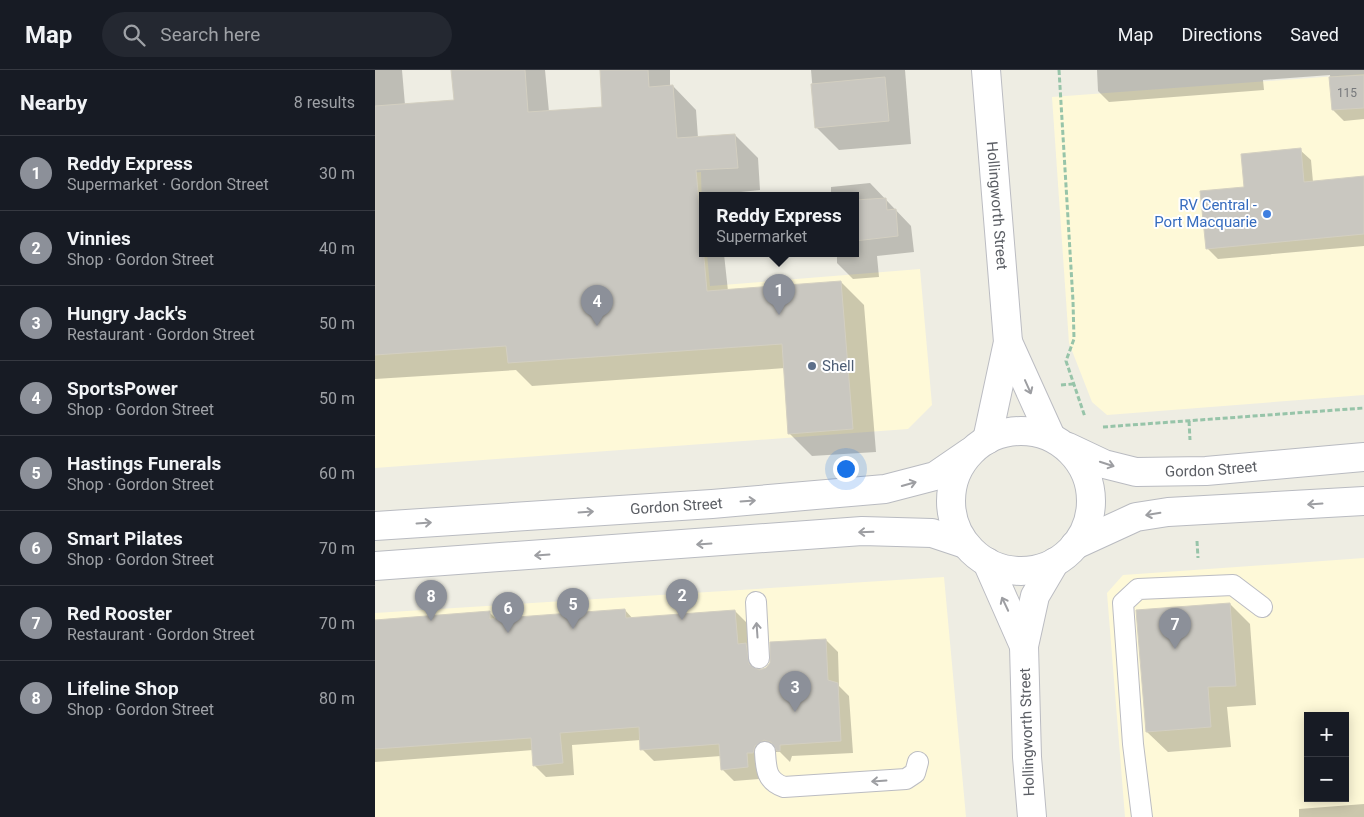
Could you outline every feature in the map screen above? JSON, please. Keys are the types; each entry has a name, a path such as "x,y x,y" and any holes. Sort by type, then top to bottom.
{"main road":[{"name":"Hollingworth Street","path":"978,446 1008,342 986,70"},
{"name":"Hollingworth Street","path":"1008,342 1056,441"},
{"path":"965,544 957,530 950,501 953,480 961,462 978,446 1001,433 1035,432 1056,441 1076,458 1087,477 1090,491 1090,516 1083,533 1065,554"},
{"name":"Gordon Street","path":"1056,441 1104,464 1136,472 1206,471 1364,456"},
{"name":"Gordon Street","path":"375,526 712,504 885,489 935,476 978,446"},
{"path":"375,566 862,532 932,533 965,544 987,562 1001,568 1029,571 1136,517 1168,512 1364,501"},
{"name":"Hollingworth Street","path":"1031,817 1027,757 1024,646 1035,596 1065,554"},
{"name":"Hollingworth Street","path":"987,562 1024,646"}],"lane":[{"path":"1142,817 1133,744 1123,603 1138,589 1233,585 1263,607"},
{"path":"756,602 759,658"},
{"path":"765,752 766,771 770,779 784,787 906,779 915,773 918,762"}],"path":[{"path":"1059,70 1074,339 1066,362 1084,416 1090,422"},
{"path":"1060,385 1073,384"},
{"path":"1097,427 1364,408"},
{"path":"1189,421 1191,448"},
{"path":"1197,536 1198,564"}],"shaded area":[{"path":"1364,74 1364,395 1107,415 1092,402 1069,343 1052,97"},
{"path":"701,172 701,192 699,192 699,257 707,257 710,286 920,269 932,405 908,429 375,468 375,199"},
{"path":"1364,558 1364,817 1125,817 1107,593 1123,575"},
{"path":"944,577 966,817 375,817 375,613"}],"building":[{"path":"451,70 525,70 528,112 602,107 600,70 648,70 649,87 673,85 677,138 735,134 738,168 696,170 699,203 699,257 704,257 707,291 841,281 853,429 788,434 782,344 508,363 506,346 375,355 375,106 454,100"},
{"path":"1364,75 1364,108 1332,110 1329,77"},
{"path":"885,77 889,121 815,128 811,84"},
{"name":"RV Central - Port Macquarie","path":"1301,148 1304,182 1364,176 1364,234 1206,249 1200,191 1244,187 1241,154"},
{"path":"886,198 887,210 896,209 898,236 859,241 859,200"},
{"path":"1230,603 1236,686 1208,687 1211,727 1146,732 1136,610"},
{"path":"625,609 626,618 735,610 738,644 746,643 749,664 759,670 766,668 770,663 770,642 826,639 828,680 838,683 841,741 780,745 780,751 777,751 771,742 764,740 755,746 753,753 747,753 748,767 721,770 719,744 640,750 639,727 560,733 563,763 533,766 531,738 375,749 375,620 490,611 490,619"}],"place":[{"name":"RV Central - Port Macquarie","path":"1267,214"},
{"name":"Reddy Express","path":"779,315"},
{"name":"SportsPower","path":"597,326"},
{"name":"Shell","path":"812,366"},
{"name":"Vinnies","path":"682,620"},
{"name":"Lifeline Shop","path":"431,621"},
{"name":"Hastings Funerals","path":"573,629"},
{"name":"Smart Pilates","path":"508,633"},
{"name":"Red Rooster","path":"1175,649"},
{"name":"Hungry Jack's","path":"795,712"}]}
